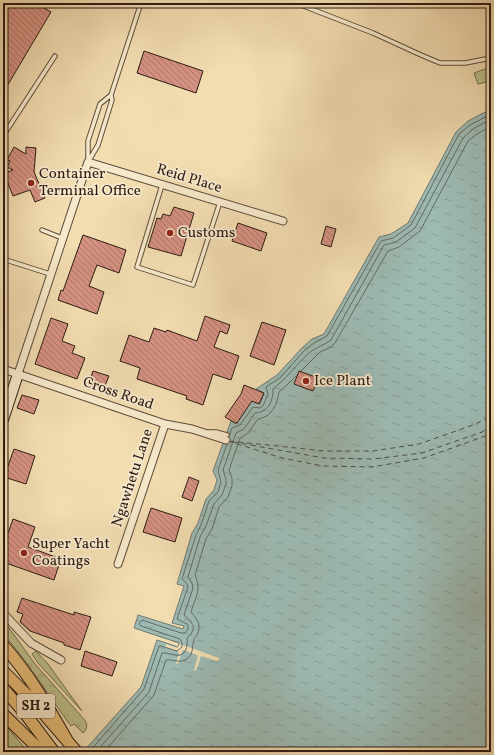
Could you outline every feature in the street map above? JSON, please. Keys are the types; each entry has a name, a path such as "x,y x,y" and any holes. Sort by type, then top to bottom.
{"highway":[{"path":"3,645 24,671 50,710 68,742"},
{"name":"SH 2","path":"3,671 29,697 77,752"},
{"name":"SH 2","path":"3,688 27,716 53,752"},
{"path":"3,714 42,752"}],"main road":[{"path":"3,420 18,374"}],"street":[{"name":"Reid Place","path":"88,162 283,221"},
{"path":"18,374 88,162"},
{"name":"Cross Road","path":"3,369 165,424 227,438"},
{"name":"Ngawhetu Lane","path":"118,564 165,424"},
{"path":"3,613 31,642 61,660"}],"lane":[{"path":"88,162 98,145 112,100 111,95 141,3"},
{"path":"296,3 373,32 440,63 465,63 491,58"},
{"path":"3,136 55,56"},
{"path":"88,162 88,141 100,104 111,95"},
{"path":"162,185 137,267 193,285 220,202"},
{"path":"42,230 62,238"},
{"path":"3,259 50,274"}],"green space":[{"path":"491,67 491,81 478,84 474,73"},
{"path":"3,624 9,628 35,664 85,720 87,726 83,733 74,724 71,726 21,656 3,634"},
{"path":"36,651 48,664 82,711 38,663 32,654"},
{"path":"3,722 28,752 3,752"}],"water":[{"path":"491,109 491,752 83,752 141,687 157,640 178,647 179,643 134,628 138,615 183,629 184,626 172,623 184,586 177,584 192,533 198,523 206,499 214,490 217,480 213,471 231,421 237,423 246,398 260,404 264,393 256,389 277,375 312,339 324,334 379,237 391,234 408,223 456,132 468,121"}],"pier":[{"path":"166,644 177,648 180,644 219,658 219,660 217,661 201,656 196,671 194,670 197,655 184,650 182,651 178,664 176,663 179,654 178,651 165,647"}],"building":[{"path":"3,3 36,3 51,12 3,93"},
{"path":"144,51 203,71 196,93 137,73"},
{"path":"14,147 26,154 26,147 36,148 34,172 45,198 35,202 30,190 13,196 7,181 3,182 3,174 13,170 7,167 10,161 7,160"},
{"name":"Customs","path":"174,207 194,213 181,256 148,247 157,218 161,219 163,214 170,216"},
{"path":"238,223 267,233 261,251 232,241"},
{"path":"326,226 336,229 331,247 321,244"},
{"path":"83,235 126,250 119,273 97,265 89,286 104,292 97,314 58,300 61,290 63,291"},
{"path":"205,316 230,325 227,334 220,331 214,347 239,356 231,380 213,374 203,405 186,399 187,396 137,379 140,368 120,361 129,335 149,342 154,328 166,332 167,330 197,341"},
{"path":"51,318 68,324 62,341 75,346 72,353 85,358 77,379 35,364"},
{"path":"262,322 286,330 274,365 250,356"},
{"path":"93,371 109,376 104,388 89,383"},
{"name":"Ice Plant","path":"299,371 318,378 313,391 294,384"},
{"path":"244,385 264,393 259,404 252,401 237,423 235,423 225,417 241,394"},
{"path":"22,395 39,400 34,414 17,408"},
{"path":"14,449 35,456 26,484 4,477"},
{"path":"189,477 199,481 192,501 182,497"},
{"path":"151,508 182,518 175,542 143,532"},
{"name":"Super Yacht Coatings","path":"13,519 35,527 28,547 61,559 54,580 3,562 3,547"},
{"path":"22,598 74,615 74,612 91,617 80,650 30,631 20,622 23,614 17,612"},
{"path":"85,651 117,662 112,676 81,666"}],"ferry route":[{"path":"229,441 325,451 373,451 419,444 476,424 491,415"},
{"path":"233,442 324,458 373,459 422,453 482,432 491,427"},
{"path":"228,441 282,458 323,466 372,467 424,458 491,434"}],"place":[{"name":"Container Terminal Office","path":"31,183"},
{"name":"Customs","path":"170,233"},
{"name":"Ice Plant","path":"306,381"},
{"name":"Super Yacht Coatings","path":"24,553"}]}
